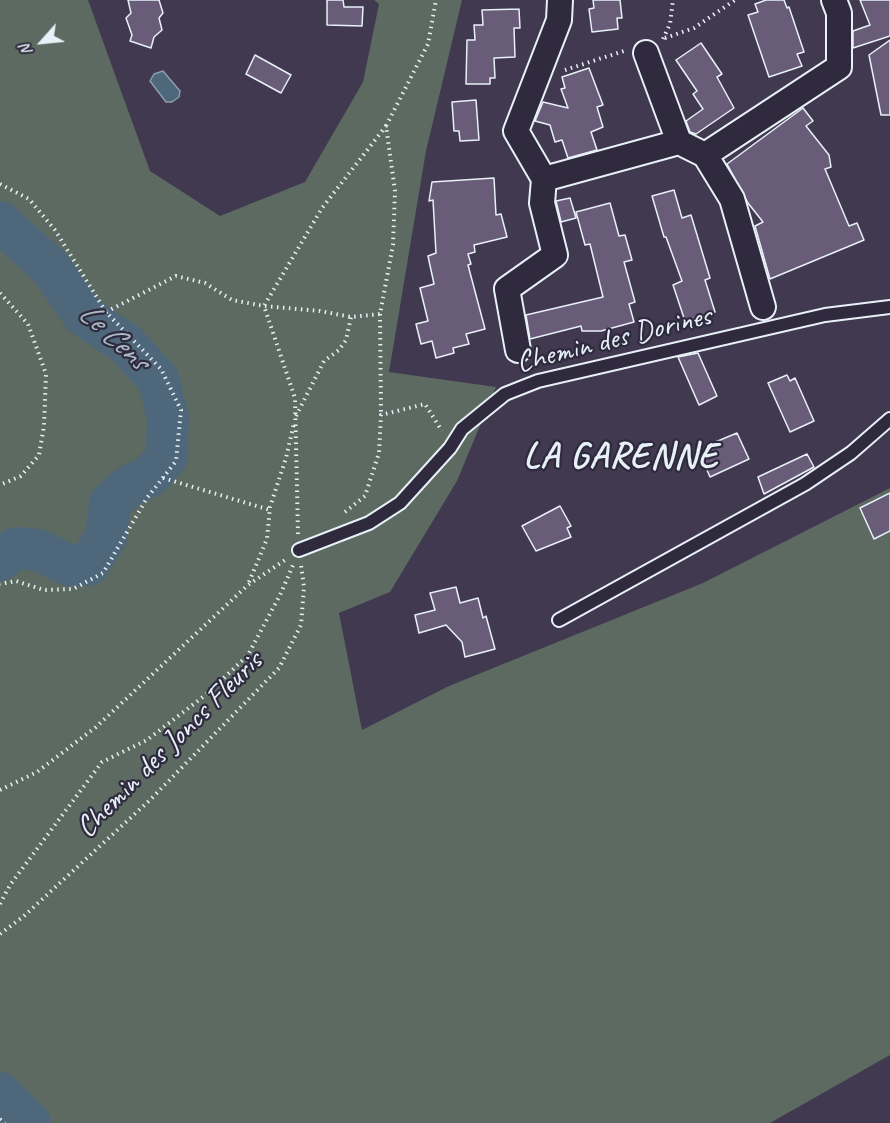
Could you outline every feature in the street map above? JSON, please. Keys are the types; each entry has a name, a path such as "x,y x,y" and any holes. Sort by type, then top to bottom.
{"street":[{"path":"518,350 507,289 555,255 542,203 544,179 516,131 559,20 560,0"},
{"path":"705,155 839,67 839,13 834,0"},
{"path":"644,48 679,142"},
{"path":"544,179 679,142 705,155 732,199 763,307"}],"lane":[{"name":"Chemin des Dorines","path":"299,550 369,523 400,503 450,448 462,429 505,394 538,381 825,315 890,308"},
{"path":"559,620 805,484 851,453 890,419"}],"path":[{"path":"264,306 321,208 386,126 428,44 436,0"},
{"path":"664,38 673,0"},
{"path":"536,79 644,48 664,38 694,28 735,0"},
{"path":"338,518 365,496 380,453 380,314 393,245 395,191 386,126"},
{"path":"0,184 29,200 55,230 106,312 161,369 181,410 176,461 147,498 103,573 73,589 44,590 16,581 0,584"},
{"path":"106,312 176,276 205,283 232,300 264,306 320,311 351,317 380,314"},
{"path":"0,293 28,324 46,374 44,426 39,455 21,476 0,485"},
{"name":"Chemin des Joncs Fleuris","path":"0,934 24,916 151,799 279,668 301,625 304,587 299,550 295,398 264,306"},
{"path":"248,585 267,539 270,510 286,458 295,417 324,362 339,350 346,340 351,317"},
{"path":"381,415 425,404 450,448"},
{"path":"163,478 270,510"},
{"path":"0,790 37,772 96,727 248,585 299,550"},
{"name":"Chemin des Joncs Fleuris","path":"0,904 9,885 102,762 147,740 208,693 248,655 281,594 299,550"},
{"path":"0,1119 5,1123"}],"shaded area":[{"path":"0,0 88,0 150,171 220,216 305,182 363,82 379,4 374,0 462,0 426,151 389,372 496,387 457,481 390,592 339,613 362,730 449,686 703,583 890,488 890,1055 770,1123 0,1123"}],"water":[{"path":"163,71 180,91 179,97 172,102 166,102 150,81 154,74"}],"building":[{"path":"128,0 159,0 163,13 159,18 162,30 154,37 151,48 130,41 132,35 126,18 131,13"},
{"path":"327,0 343,0 344,7 363,7 362,26 327,25"},
{"path":"593,0 620,0 622,18 617,18 618,29 592,32 589,9 594,8"},
{"path":"766,0 784,0 787,8 789,7 804,52 797,54 802,66 769,77 748,15 758,12 755,4"},
{"path":"860,0 890,0 890,36 853,48 853,31 870,25"},
{"path":"519,9 520,28 514,28 515,57 494,58 495,78 490,78 490,84 466,84 467,40 475,40 474,25 483,25 482,10"},
{"path":"890,40 890,115 881,115 869,55"},
{"path":"701,43 722,74 717,77 734,108 696,134 690,132 686,121 703,109 693,94 697,91 676,60"},
{"path":"255,55 291,75 281,93 246,74"},
{"path":"589,68 603,105 597,107 603,127 591,132 597,150 568,158 562,140 555,142 550,125 535,121 543,102 568,108 561,89 565,88 562,77"},
{"path":"476,100 479,140 460,141 459,131 454,131 452,102"},
{"path":"803,108 813,121 806,126 829,155 831,167 825,169 849,226 857,223 864,240 770,279 755,226 763,222 748,203 727,164"},
{"path":"494,178 496,215 501,214 507,237 474,245 475,252 468,254 471,264 468,265 485,329 466,334 469,344 453,348 454,353 436,358 432,341 421,344 416,324 428,321 420,288 434,284 428,256 436,253 433,200 429,201 432,182"},
{"path":"674,190 682,218 691,215 710,278 705,280 715,312 685,321 673,285 682,281 666,237 664,237 652,196"},
{"path":"570,198 576,218 561,222 556,201"},
{"path":"610,203 619,236 625,235 632,260 624,262 635,302 629,304 634,322 601,331 582,331 581,326 530,339 526,315 603,297 590,244 585,245 576,212"},
{"path":"698,353 717,396 699,405 678,357"},
{"path":"787,375 790,381 795,378 814,421 790,432 768,383"},
{"path":"737,433 749,459 710,477 700,454 714,448 713,443"},
{"path":"807,454 814,467 764,494 758,477"},
{"path":"890,493 890,531 874,539 860,508"},
{"path":"560,506 571,526 567,528 571,537 536,551 522,526"},
{"path":"456,587 460,603 478,598 483,618 486,616 495,649 465,657 462,642 446,625 419,633 415,615 435,610 430,593"}],"waterway":[{"name":"Le Cens","path":"0,222 50,267 83,315 126,344 158,379 168,417 167,457 149,477 130,485 110,503 106,537 88,565 68,565 38,550 16,548 0,560"},
{"name":"Le Cens","path":"0,1093 30,1123"}],"district":[{"name":"LA GARENNE","path":"621,458"}]}
